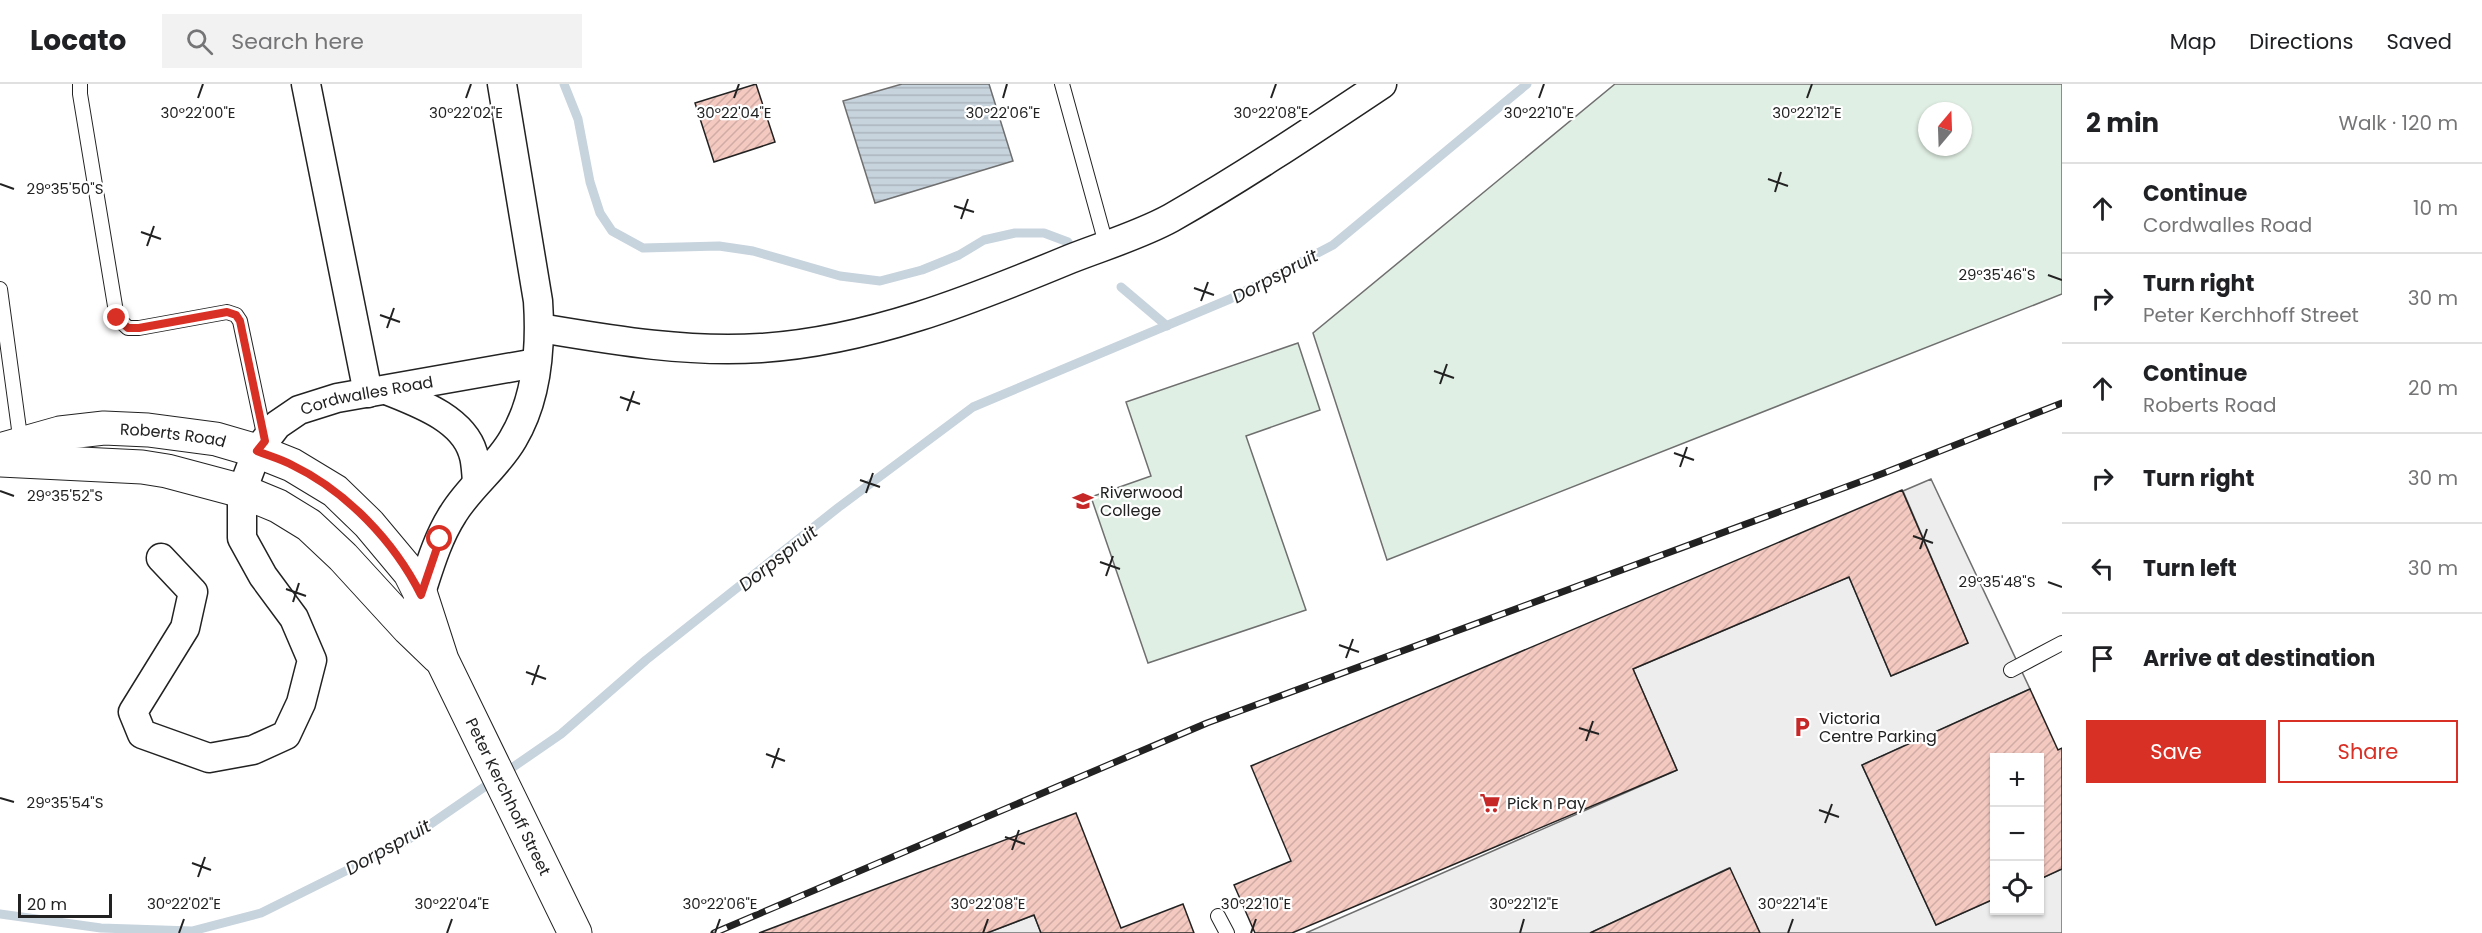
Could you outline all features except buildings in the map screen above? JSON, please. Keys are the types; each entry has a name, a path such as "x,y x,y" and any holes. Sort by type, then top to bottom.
{"street":[{"path":"306,84 379,392 417,402 452,424 466,439 473,453 477,481"},
{"path":"409,629 440,539 453,514 477,481 513,439 530,398 536,363 540,328 537,301 502,84"},
{"path":"540,328 623,341 694,347 761,348 825,339 895,324 984,294 1169,219 1382,84"},
{"name":"Cordwalles Road","path":"242,491 261,446 277,425 299,410 337,398 536,363"},
{"name":"Roberts Road","path":"7,451 60,433 104,428 185,434 261,446 335,491"},
{"path":"7,451 167,471 242,491 242,538 263,576 294,618 312,660 301,703 286,735 253,750 209,758 142,734 133,712 185,628 193,592 161,558"},
{"name":"Peter Kerchhoff Street","path":"242,491 278,507 309,525 343,557 448,671"},
{"name":"Peter Kerchhoff Street","path":"335,491 399,558 421,595 448,671 575,933"}],"lane":[{"path":"80,84 117,318 128,328 139,328 227,312 236,315 240,321 261,446"},
{"path":"1062,84 1107,244"},
{"path":"0,289 7,451"},
{"path":"2011,670 2062,643"},
{"path":"1218,916 1227,933"}],"green space":[{"path":"1615,84 2062,84 2062,294 1387,560 1313,333"},
{"path":"1298,343 1320,410 1246,436 1306,610 1148,663 1091,497 1151,476 1126,402"}],"shaded area":[{"path":"902,84 989,84 1013,161 875,203 843,101"},
{"name":"Victoria Centre Parking","path":"1931,479 2030,689 1862,765 1936,925 1990,901 1990,915 2044,915 2044,877 2062,869 2062,933 1760,933 1729,868 1590,933 1306,933 1677,770 1633,669 1849,577 1891,676 1968,643 1903,491"},
{"path":"1034,915 1041,933 987,933"}],"waterway":[{"path":"564,84 578,119 590,182 600,213 612,231 643,248 719,246 753,251 840,276 880,281 922,270 959,255 984,240 1015,233 1044,233 1068,242"},
{"name":"Dorpspruit","path":"0,914 101,928 192,931 261,913 406,841 561,734 646,660 839,507 973,407 1230,299 1333,245 1527,84"},
{"path":"1121,287 1167,326"}],"railway":[{"path":"714,933 1207,723 1884,473 2062,403"}],"place":[{"name":"Riverwood College","path":"1083,501"},
{"name":"Victoria Centre Parking","path":"1802,727"},
{"name":"Pick n Pay","path":"1490,803"}],"route":[{"path":"117,318 128,328 139,328 227,312 236,315 240,321 265,441 257,451 292,465 335,491 399,558 421,595 440,539"}]}
